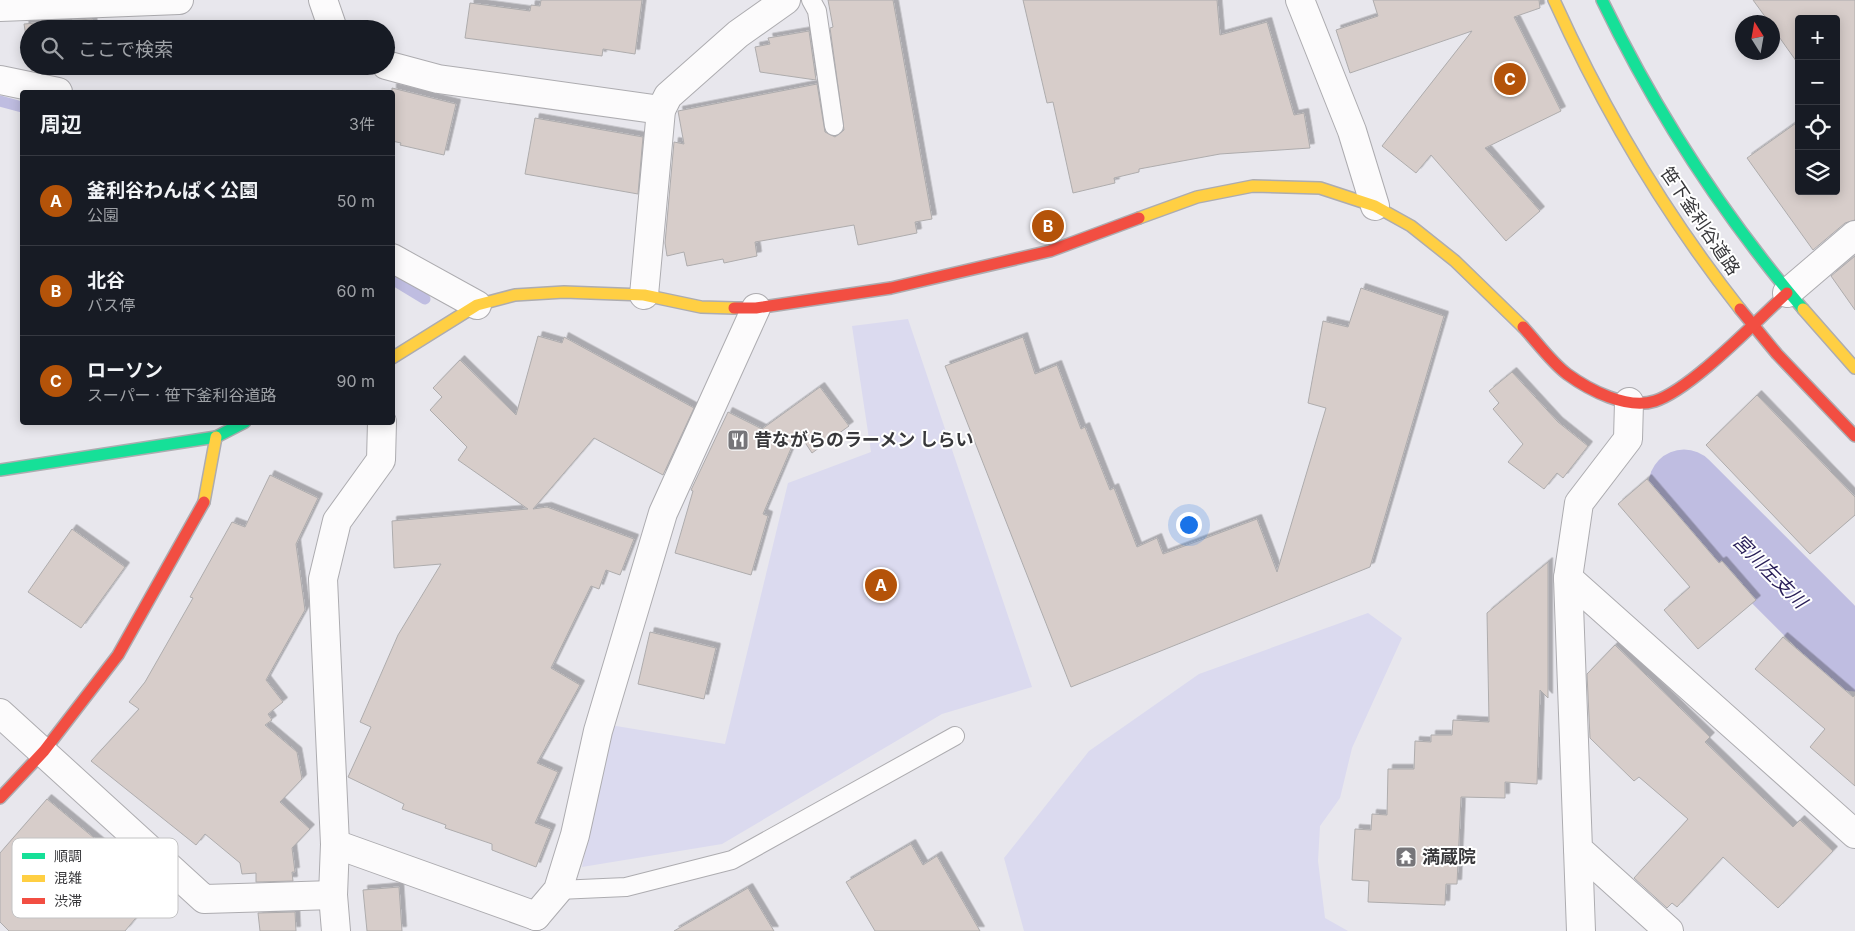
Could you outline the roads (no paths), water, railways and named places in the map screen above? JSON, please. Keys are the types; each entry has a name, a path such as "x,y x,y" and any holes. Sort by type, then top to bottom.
{"street":[{"path":"0,7 178,0"},
{"path":"323,0 330,20"},
{"path":"644,295 660,110 668,96 738,34 786,0"},
{"path":"1300,0 1352,131 1375,206"},
{"name":"笹下釜利谷道路","path":"1554,0 1575,49 1617,126 1691,244 1753,326 1855,436"},
{"name":"笹下釜利谷道路","path":"1602,0 1652,99 1727,213 1787,293 1855,368"},
{"path":"395,67 438,79 660,110"},
{"path":"0,80 48,90"},
{"path":"395,356 477,305 515,295 564,292 644,295 701,307 756,308 891,288 1050,251 1198,197 1253,186 1320,188 1375,206 1411,226 1455,261 1511,314 1566,373 1598,392 1629,402 1655,401 1690,381 1753,326 1787,293 1855,235"},
{"path":"395,260 477,305"},
{"path":"335,844 537,924 558,890 575,835 598,731 664,512 756,308"},
{"path":"1581,931 1568,578 1579,503 1628,439 1629,402"},
{"path":"0,470 216,437 239,425"},
{"path":"336,931 333,895 335,844 323,579 337,521 381,460 382,425"},
{"path":"0,798 44,751 118,655 202,505 216,437"},
{"path":"1568,578 1855,834"},
{"path":"0,713 138,838"},
{"path":"1578,849 1669,931"},
{"path":"178,875 204,899 333,895"}],"lane":[{"path":"811,0 817,11 834,126"},
{"path":"558,890 626,887 732,860 955,736"}],"waterway":[{"path":"0,101 20,106"},
{"path":"395,281 425,299"},
{"name":"宮川左支川","path":"1684,485 1855,656"}],"place":[{"name":"ローソン","path":"1510,79"},
{"name":"北谷","path":"1048,226"},
{"name":"昔ながらのラーメン しらい","path":"738,440"},
{"name":"釜利谷わんぱく公園","path":"881,585"},
{"name":"満蔵院","path":"1406,857"}]}
